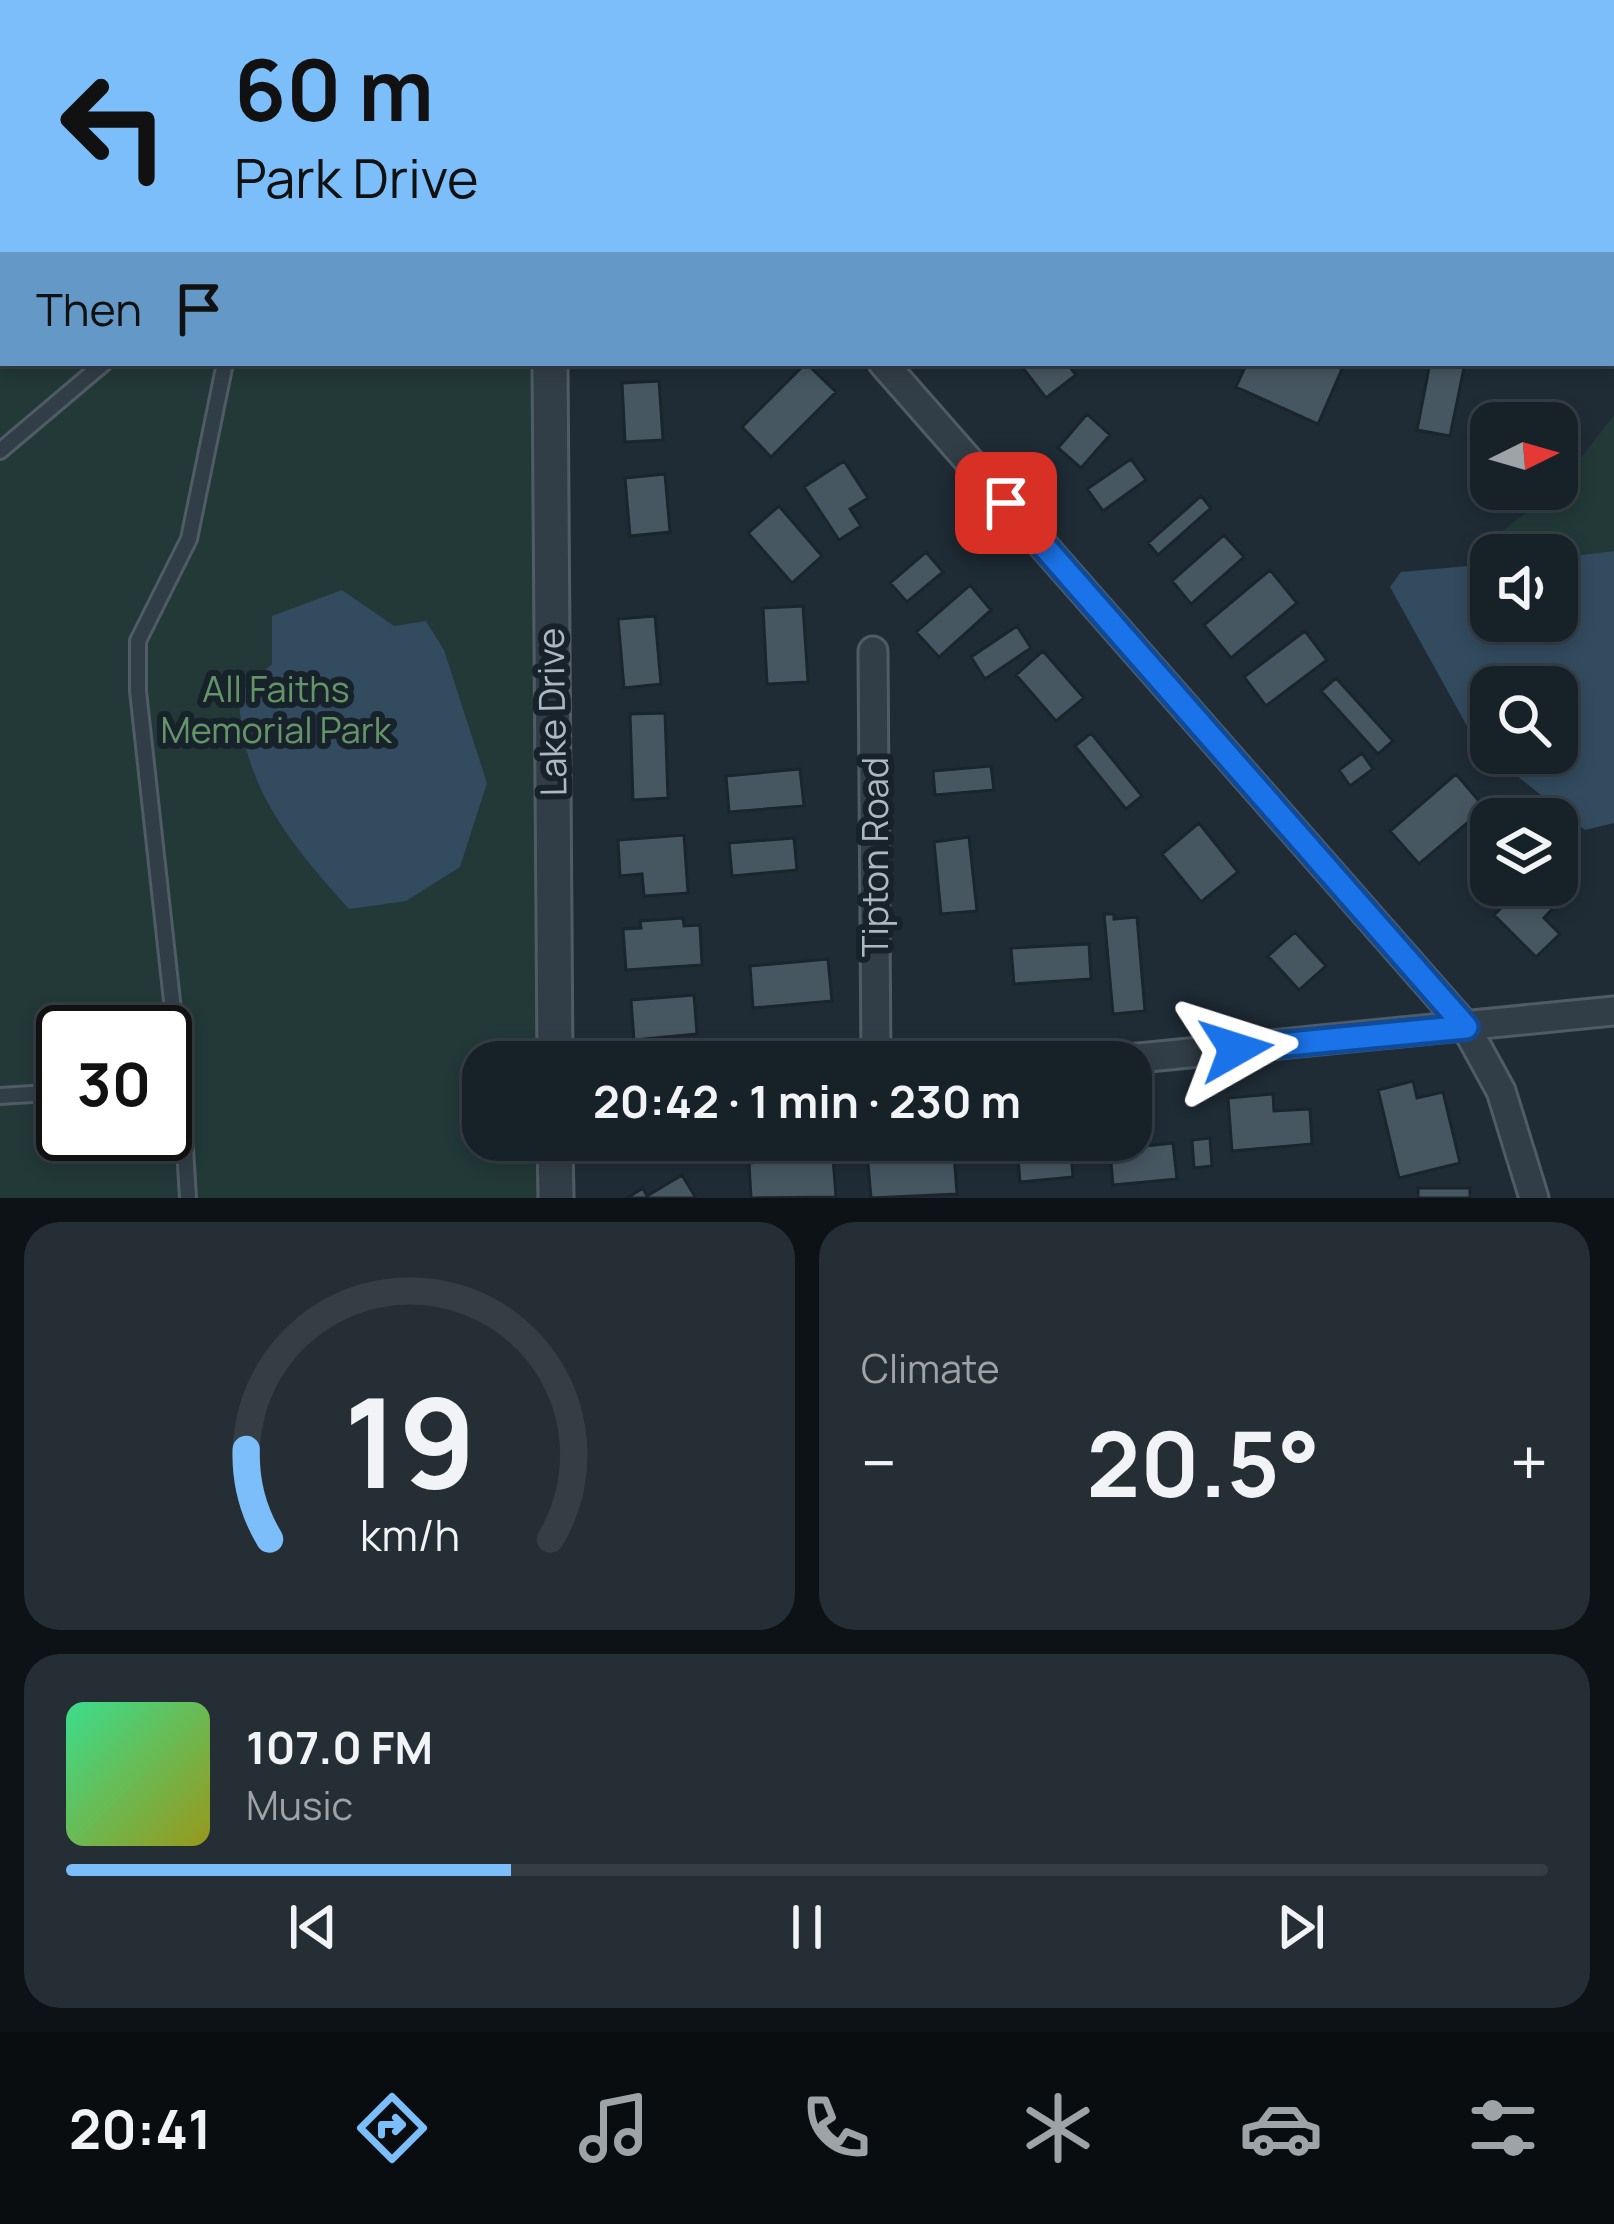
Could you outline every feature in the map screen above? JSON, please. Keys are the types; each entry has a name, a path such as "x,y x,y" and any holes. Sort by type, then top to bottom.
{"street":[{"name":"Lake Drive","path":"550,366 555,1041"},
{"path":"886,366 1466,1027 1501,1091 1534,1198"},
{"name":"Tipton Road","path":"873,651 876,1041"},
{"path":"1152,1057 1614,1011"},
{"path":"555,1161 556,1198"}],"lane":[{"path":"0,451 100,366"},
{"path":"166,1005 138,691 139,641 189,539 224,366"},
{"path":"0,1096 36,1094"},
{"path":"183,1161 188,1198"}],"green space":[{"name":"All Faiths Memorial Park","path":"0,366 550,366 554,1041 462,1041 462,1161 555,1161 555,1198 0,1198"},
{"path":"1614,415 1614,551 1578,555 1578,534 1498,534 1529,510 1578,510 1578,462"}],"water":[{"path":"1614,551 1614,823 1585,830 1578,824 1578,798 1545,798 1515,774 1578,774 1578,666 1470,666 1470,731 1390,587 1401,572 1470,566 1470,642 1578,642 1578,555"},
{"path":"342,590 394,626 426,621 444,650 487,783 460,867 406,901 349,909 307,861 259,785 248,756 239,693 272,664 272,616"}],"building":[{"path":"803,366 809,366 836,392 771,457 742,427"},
{"path":"1021,366 1069,366 1076,375 1046,398"},
{"path":"1246,366 1342,369 1318,424 1236,387"},
{"path":"1429,366 1464,366 1450,436 1417,430"},
{"path":"659,381 663,440 625,442 622,383"},
{"path":"1087,414 1110,435 1081,468 1058,448"},
{"path":"1131,459 1146,480 1103,511 1087,489"},
{"path":"844,461 868,498 850,509 861,526 839,540 804,487"},
{"path":"665,474 670,532 630,536 625,478"},
{"path":"1201,496 1211,508 1158,555 1148,543"},
{"path":"779,506 822,556 792,583 748,533"},
{"path":"1224,535 1244,557 1191,604 1172,581"},
{"path":"926,552 943,572 907,602 890,583"},
{"path":"1270,570 1297,603 1231,658 1204,625"},
{"path":"970,585 991,610 939,657 916,632"},
{"path":"803,606 808,682 767,684 763,608"},
{"path":"655,616 661,684 624,688 618,619"},
{"path":"1017,626 1031,648 985,679 971,657"},
{"path":"1305,631 1327,660 1266,706 1244,677"},
{"path":"1043,651 1084,698 1056,721 1016,675"},
{"path":"1336,678 1393,741 1378,754 1321,691"},
{"path":"665,713 668,798 633,800 630,714"},
{"path":"1091,733 1142,796 1126,809 1075,746"},
{"path":"1362,753 1373,769 1350,786 1339,770"},
{"path":"991,766 994,790 935,795 933,771"},
{"path":"800,769 804,806 729,812 726,776"},
{"path":"1456,774 1476,798 1470,798 1470,821 1419,864 1390,831"},
{"path":"1199,823 1238,872 1201,902 1162,854"},
{"path":"684,835 688,893 644,896 642,874 620,876 618,840"},
{"path":"969,837 977,911 941,914 934,842"},
{"path":"794,838 797,870 732,876 729,843"},
{"path":"1503,906 1555,906 1544,918 1560,934 1536,957 1494,915"},
{"path":"1104,914 1114,914 1114,919 1137,917 1145,1011 1113,1014"},
{"path":"683,918 684,926 700,925 702,965 626,970 623,929 641,928 640,921"},
{"path":"1295,932 1326,966 1299,990 1268,956"},
{"path":"1089,944 1091,979 1014,984 1011,948"},
{"path":"828,959 832,1001 753,1008 750,966"},
{"path":"694,995 697,1034 634,1040 631,1000"},
{"path":"1413,1081 1417,1098 1443,1092 1460,1163 1399,1178 1378,1090"},
{"path":"1273,1094 1274,1111 1310,1109 1312,1144 1232,1151 1228,1098"},
{"path":"1210,1138 1212,1166 1194,1168 1192,1140"},
{"path":"1173,1143 1177,1179 1113,1185 1111,1161 1152,1161 1152,1145"},
{"path":"833,1161 836,1197 751,1198 749,1163"},
{"path":"868,1161 955,1161 957,1194 871,1198"},
{"path":"1018,1161 1072,1161 1073,1177 1020,1182"},
{"path":"682,1175 696,1198 627,1198 643,1188 647,1196"},
{"path":"1418,1188 1470,1188 1470,1198 1418,1198"}],"route":[{"path":"1006,503 1466,1027 1236,1049"}]}
